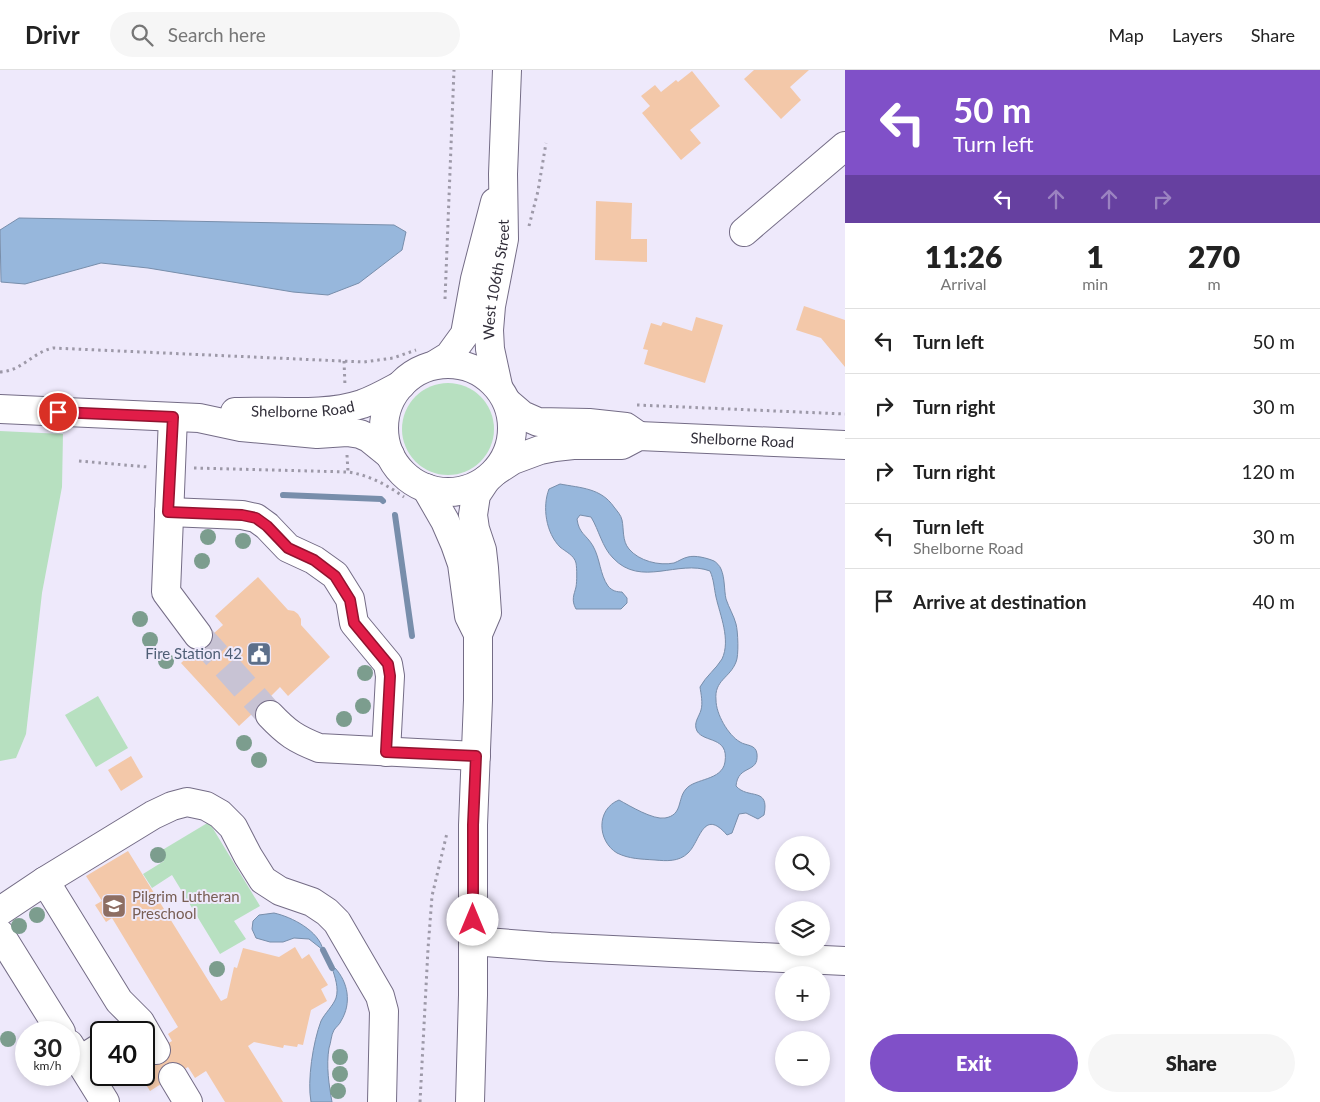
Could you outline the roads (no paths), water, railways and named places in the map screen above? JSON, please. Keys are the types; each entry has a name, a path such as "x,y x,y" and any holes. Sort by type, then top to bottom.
{"street":[{"name":"West 106th Street","path":"503,395 490,349 489,330 491,306 504,239 503,174 508,70"},
{"path":"744,232 845,146"},
{"name":"West 106th Street","path":"428,356 449,356 465,334 475,279 503,174"},
{"path":"470,1102 473,825 478,700 478,634 487,613 482,550 475,530 473,510 476,495 491,475 508,450 512,439 512,421 503,395 480,372 470,367 428,356 417,372 401,385 390,400 385,418 385,437 390,455 405,475 426,488 441,492 457,492 468,489 491,475"},
{"name":"Shelborne Road","path":"186,418 236,412 321,411 347,408 373,400 401,385"},
{"name":"Shelborne Road","path":"503,395 522,415 538,422 589,422 626,427 639,436"},
{"name":"Shelborne Road","path":"0,409 186,418 241,428 317,434 347,432 360,434 378,444 390,455"},
{"path":"186,418 170,468 166,592 198,635"},
{"name":"Shelborne Road","path":"491,475 513,460 540,450 573,445 622,444 639,436 845,445"},
{"path":"426,488 445,521 455,544 462,564 469,616 478,634"},
{"path":"168,512 242,515 256,518 267,526 288,548 314,560 335,576 350,600 354,623 388,664 390,676 386,752"},
{"path":"270,715 295,738 319,748 476,756"},
{"path":"0,911 44,881 172,806 187,802 206,806 220,814 233,827 263,880 280,890 312,902 327,912 337,922 380,996 384,1011 382,1102"},
{"path":"44,881 119,1001 129,1021"},
{"path":"0,934 54,1021"},
{"path":"473,941 550,947 845,961"},
{"path":"83,1051 105,1102"}],"water":[{"path":"19,218 394,225 406,232 402,250 359,283 328,295 293,292 148,268 101,263 25,284 1,282 0,230"},
{"path":"560,484 597,492 609,501 621,518 627,546 638,557 650,562 668,564 691,556 701,557 715,562 720,567 722,573 726,599 737,627 738,649 737,659 733,667 717,688 717,706 720,718 731,734 740,742 755,748 757,760 755,764 740,775 736,786 764,800 764,815 758,819 746,813 739,814 732,833 727,835 719,827 712,824 707,825 688,853 677,859 664,861 640,859 617,853 610,848 606,841 602,825 606,810 611,804 619,800 654,817 665,818 671,816 675,814 683,793 690,785 714,776 723,768 725,754 723,748 715,741 700,735 696,725 702,707 700,687 722,659 725,644 724,628 710,571 698,568 685,568 648,572 635,571 624,567 609,554 591,517 580,515 577,519 579,528 595,551 605,582 611,589 622,592 627,598 627,603 621,609 576,609 573,600 577,582 576,563 572,556 560,547 551,535 546,512 549,489"},
{"path":"274,913 304,926 316,937 323,950 309,939 294,938 283,942 270,942 256,938 252,929 253,921 259,915"},
{"path":"332,968 335,968 346,986 347,1007 333,1032 329,1048 328,1069 332,1102 311,1102 310,1073 316,1040 321,1021 335,1001 337,994"}],"waterway":[{"path":"283,495 381,499 383,501"},
{"path":"395,515 412,636"},
{"path":"323,950 332,968"}],"tunnel":[{"path":"198,635 270,715"}],"place":[{"name":"Fire Station 42","path":"259,654"},
{"name":"Pilgrim Lutheran Preschool","path":"114,906"}]}
